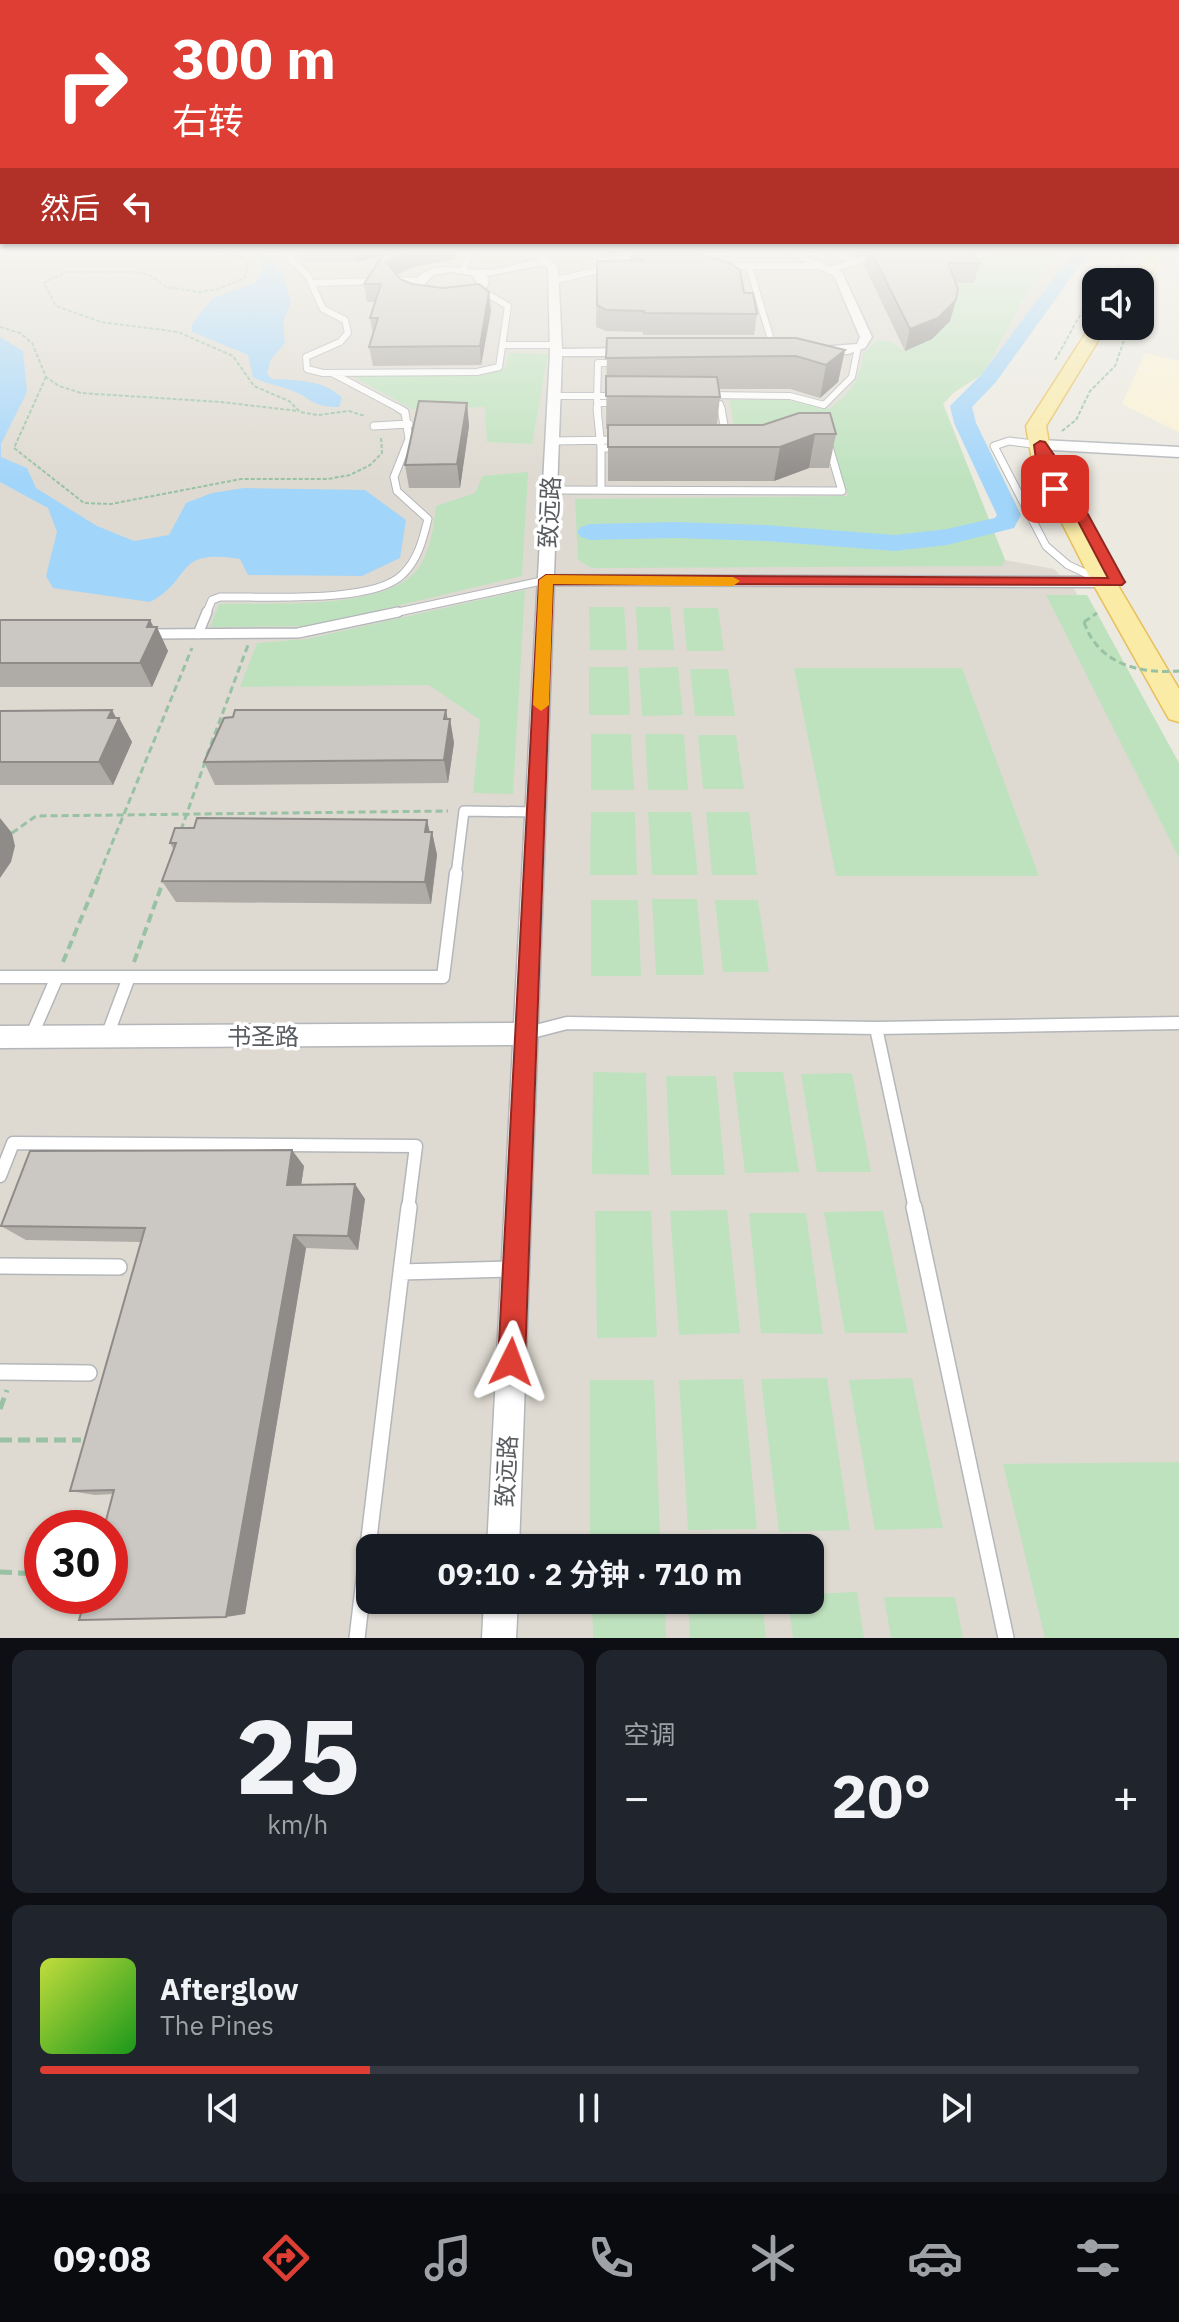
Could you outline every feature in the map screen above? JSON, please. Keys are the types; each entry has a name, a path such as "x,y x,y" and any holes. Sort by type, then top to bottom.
{"main road":[{"path":"1090,340 1036,426 1043,466 1110,582 1179,712"},
{"path":"1040,445 1104,340"},
{"path":"1110,582 1179,685"}],"street":[{"name":"致远路","path":"504,1534 556,327"},
{"path":"813,351 858,347 866,337 862,327"},
{"path":"556,349 650,352"},
{"path":"759,352 781,352"},
{"path":"1040,445 1179,452"},
{"path":"546,580 1110,582"},
{"name":"书圣路","path":"0,1037 526,1034"},
{"path":"499,1638 500,1614"}],"lane":[{"path":"347,327 348,333 340,342 306,357 307,369 332,373 490,371 502,362 506,327"},
{"path":"772,327 781,352"},
{"path":"504,345 556,349"},
{"path":"702,395 790,396 824,405 852,377 858,347"},
{"path":"601,489 598,363 630,363"},
{"path":"198,634 212,600 220,597 362,594 390,585 407,571 424,542 428,519 397,491 394,477 409,439 405,412 332,373"},
{"path":"839,373 852,377"},
{"path":"554,396 628,400"},
{"path":"690,404 717,396"},
{"path":"717,396 728,449"},
{"path":"374,426 409,424"},
{"path":"550,490 842,491 827,438 814,438"},
{"path":"711,439 727,439"},
{"path":"552,441 632,444"},
{"path":"1040,445 1009,441 994,446 1046,546 1068,565 1110,582"},
{"path":"137,634 298,633 546,580"},
{"path":"0,977 443,977 464,811 536,812"},
{"path":"31,1037 57,977"},
{"path":"107,1036 129,977"},
{"path":"526,1034 567,1023 876,1028 1179,1023"},
{"path":"876,1028 1006,1638"},
{"path":"0,1176 13,1143 416,1146 357,1638"},
{"path":"0,1266 119,1267"},
{"path":"401,1272 516,1269"},
{"path":"0,1372 89,1373"}],"path":[{"path":"2,327 22,332 39,350 46,377 14,448 84,503 111,504 241,479 328,479 350,475 370,465 382,453 383,441 369,417 349,411 318,415 221,402 81,393 46,377"},
{"path":"143,327 178,332 233,356 254,386 289,401 300,412"},
{"path":"1040,445 1077,422 1095,386 1107,378 1121,354 1120,340"},
{"path":"1097,613 1084,622 1092,644 1120,663 1163,673 1179,671"},
{"path":"57,977 198,634"},
{"path":"181,830 252,634"},
{"path":"12,833 36,816 464,811"},
{"path":"129,977 165,874"},
{"path":"0,1440 81,1440"},
{"path":"0,1572 24,1573"}],"shaded area":[{"path":"0,327 1018,327 984,373 953,393 943,404 1005,560 1054,569 1074,589 1179,778 1179,1638 0,1638"},
{"path":"1145,353 1179,361 1179,432 1122,404"}],"green space":[{"path":"944,327 1008,327 984,373 953,393 943,404 1005,560 1002,566 592,568 578,560 575,499 848,496 828,434 737,441 729,400 787,400 829,409 853,386 863,354 876,341 890,341 905,351 932,339"},
{"path":"509,353 548,354 532,444 487,442 485,407 412,409 350,375 485,375 506,367"},
{"path":"528,472 522,576 313,626 210,627 219,604 328,602 384,591 405,581 420,566 427,552 436,506 475,493 483,476"},
{"path":"525,590 513,794 473,793 480,720 429,685 240,687 257,643 307,639"},
{"path":"1046,595 1087,595 1179,763 1179,858"},
{"path":"589,607 624,607 627,650 590,650"},
{"path":"636,607 670,607 674,650 638,650"},
{"path":"683,608 718,608 724,651 687,651"},
{"path":"589,667 628,667 630,715 589,715"},
{"path":"678,667 683,715 642,716 639,668"},
{"path":"794,668 962,668 1039,876 836,876"},
{"path":"690,669 728,669 735,716 695,716"},
{"path":"591,734 631,734 634,790 591,790"},
{"path":"645,734 684,734 688,790 648,790"},
{"path":"698,735 736,735 744,789 703,789"},
{"path":"591,812 635,812 637,875 590,875"},
{"path":"648,812 691,812 698,875 652,875"},
{"path":"706,812 749,812 757,875 712,875"},
{"path":"652,899 697,899 704,975 656,975"},
{"path":"591,900 638,900 641,976 591,976"},
{"path":"715,900 758,900 769,972 723,972"},
{"path":"593,1072 646,1073 649,1175 592,1174"},
{"path":"733,1072 783,1072 799,1172 745,1173"},
{"path":"852,1073 871,1172 817,1172 801,1074"},
{"path":"666,1076 716,1076 725,1175 671,1175"},
{"path":"727,1210 740,1333 679,1335 670,1211"},
{"path":"595,1211 651,1211 657,1337 597,1338"},
{"path":"883,1211 908,1333 845,1333 824,1212"},
{"path":"749,1213 806,1213 823,1334 761,1333"},
{"path":"827,1378 850,1530 779,1532 761,1379"},
{"path":"912,1378 943,1528 875,1530 849,1380"},
{"path":"743,1379 757,1529 688,1530 679,1380"},
{"path":"590,1380 654,1380 660,1534 590,1534"},
{"path":"1179,1462 1179,1638 1045,1638 1003,1464"},
{"path":"857,1592 864,1638 793,1638 790,1614 824,1614 824,1593"},
{"path":"884,1597 955,1597 963,1638 891,1638"},
{"path":"592,1614 665,1614 666,1638 593,1638"},
{"path":"689,1614 763,1614 766,1638 690,1638"}],"water":[{"path":"192,327 284,327 285,343 271,359 267,374 272,379 310,382 327,388 342,398 339,407 316,403 253,377 248,355 192,332"},
{"path":"0,337 23,351 27,392 1,444 1,457 27,468 36,488 97,526 134,541 169,535 186,503 212,493 244,488 365,490 406,520 400,558 362,576 248,575 240,559 204,558 186,568 164,593 150,602 53,588 46,576 57,532 48,508 0,482"}],"building":[{"path":"375,327 483,327 480,346 369,347"},
{"path":"607,338 796,338 845,350 826,365 796,356 606,358"},
{"path":"606,376 717,377 720,397 606,396"},
{"path":"419,401 467,403 457,464 405,465"},
{"path":"799,413 830,413 836,434 815,434 780,447 608,447 608,425 763,425"},
{"path":"0,620 150,620 147,627 157,627 140,663 0,663"},
{"path":"112,710 108,718 119,718 99,762 0,762 0,711"},
{"path":"235,710 446,710 444,719 450,719 444,760 204,762 224,718 233,717"},
{"path":"197,818 427,820 425,832 432,832 425,882 162,881 176,843 170,843 175,828 194,828"},
{"path":"292,1150 287,1185 355,1184 348,1236 294,1235 226,1617 79,1620 81,1614 128,1614 128,1510 109,1510 114,1490 70,1491 145,1228 1,1226 30,1151"}],"waterway":[{"path":"590,532 675,530 765,533 895,543 947,537 1005,523 1009,515 965,423 961,406 989,378 1026,327"}],"slow traffic":[{"path":"541,705 546,580 733,581"}],"route":[{"path":"511,1362 546,580 1117,582 1055,465 1040,445 1043,466 1055,489"}]}
